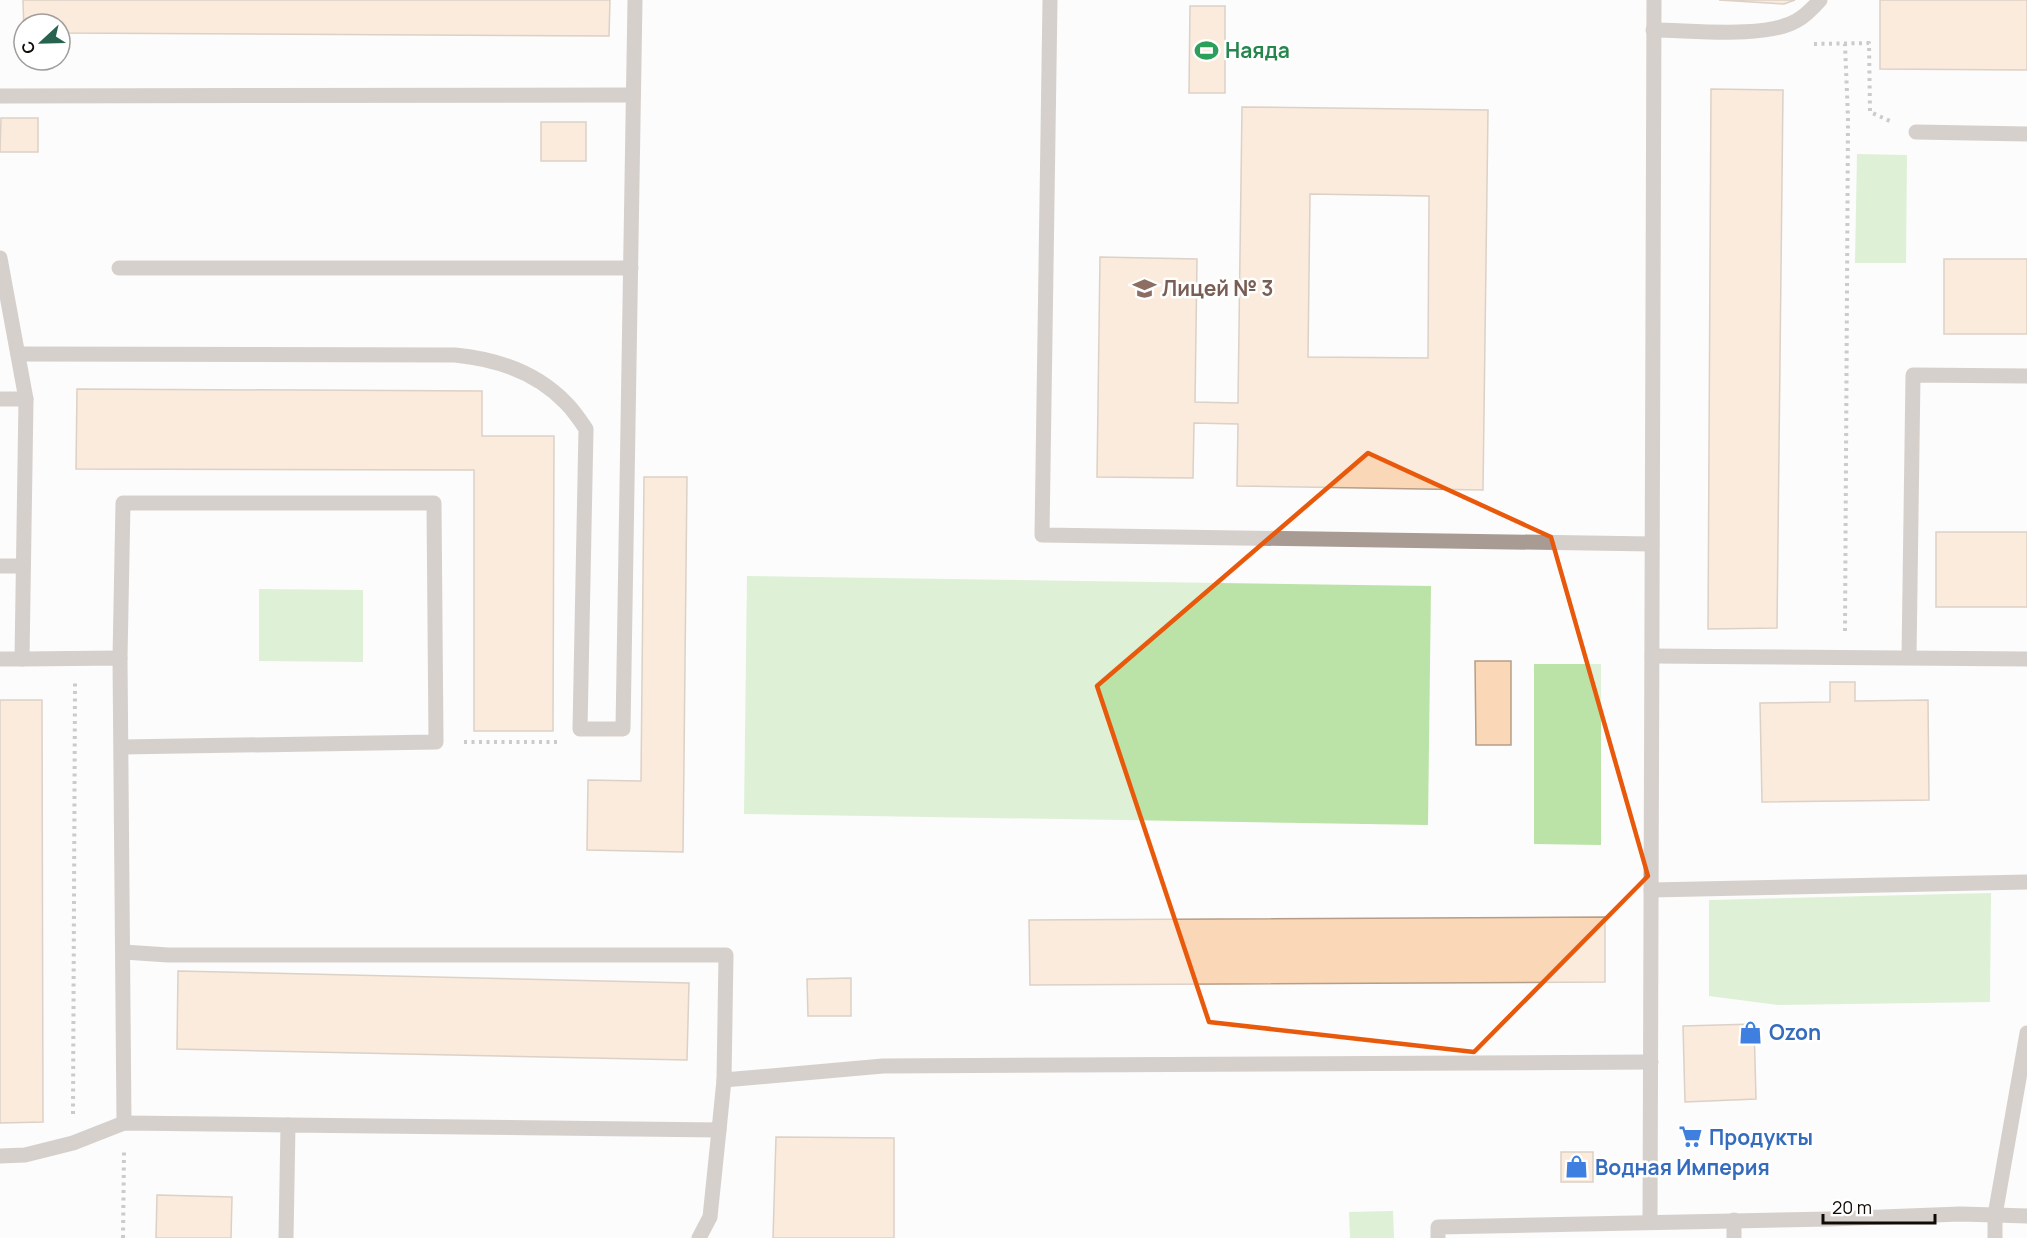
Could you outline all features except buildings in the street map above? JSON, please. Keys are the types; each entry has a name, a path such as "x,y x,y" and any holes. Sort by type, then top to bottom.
{"street":[{"path":"18,354 455,355 482,358 531,374 566,402 586,429 580,729 623,729 635,0"},
{"path":"1050,0 1042,535 1652,544"},
{"path":"1650,1222 1653,0"},
{"path":"1653,30 1763,32 1795,22 1820,0"},
{"path":"0,96 633,95"},
{"path":"1916,132 2027,134"},
{"path":"0,258 26,399 22,659"},
{"path":"119,268 631,268"},
{"path":"1909,657 1913,375 2027,376"},
{"path":"0,399 26,399"},
{"path":"122,747 436,742 434,503 123,503 120,658 124,1123"},
{"path":"0,566 23,566"},
{"path":"1652,656 2027,659"},
{"path":"0,659 120,658"},
{"path":"1652,890 2027,882"},
{"path":"124,952 168,955 726,955 724,1080 710,1217 699,1238"},
{"path":"1995,1238 1995,1215 2027,1033"},
{"path":"724,1080 883,1066 1651,1062"},
{"path":"0,1156 25,1155 73,1143 124,1123 718,1130"},
{"path":"286,1238 288,1125"},
{"path":"1438,1238 1438,1227 1960,1214 2027,1216"},
{"path":"1734,1221 1734,1238"}],"path":[{"path":"1811,44 1869,43 1870,112 1916,132"},
{"path":"1845,44 1848,130 1845,657"},
{"path":"73,1143 75,659"},
{"path":"436,742 556,744 580,729"},
{"path":"123,1238 124,1123"}],"highlighted area":[{"path":"1368,453 1551,537 1648,876 1474,1052 1209,1022 1097,686"}],"green space":[{"path":"1857,154 1907,155 1906,263 1855,263"},
{"path":"747,576 1431,586 1428,825 744,814"},
{"path":"259,589 363,590 363,662 259,661"},
{"path":"1534,664 1601,664 1601,845 1534,844"},
{"path":"1991,893 1990,1002 1778,1005 1709,996 1709,900"},
{"path":"1393,1211 1394,1238 1350,1238 1349,1212"}],"place":[{"name":"Наяда","path":"1207,50"},
{"name":"Лицей № 3","path":"1144,288"},
{"name":"Ozon","path":"1751,1032"},
{"name":"Продукты","path":"1691,1137"},
{"name":"Водная Империя","path":"1577,1167"}]}
